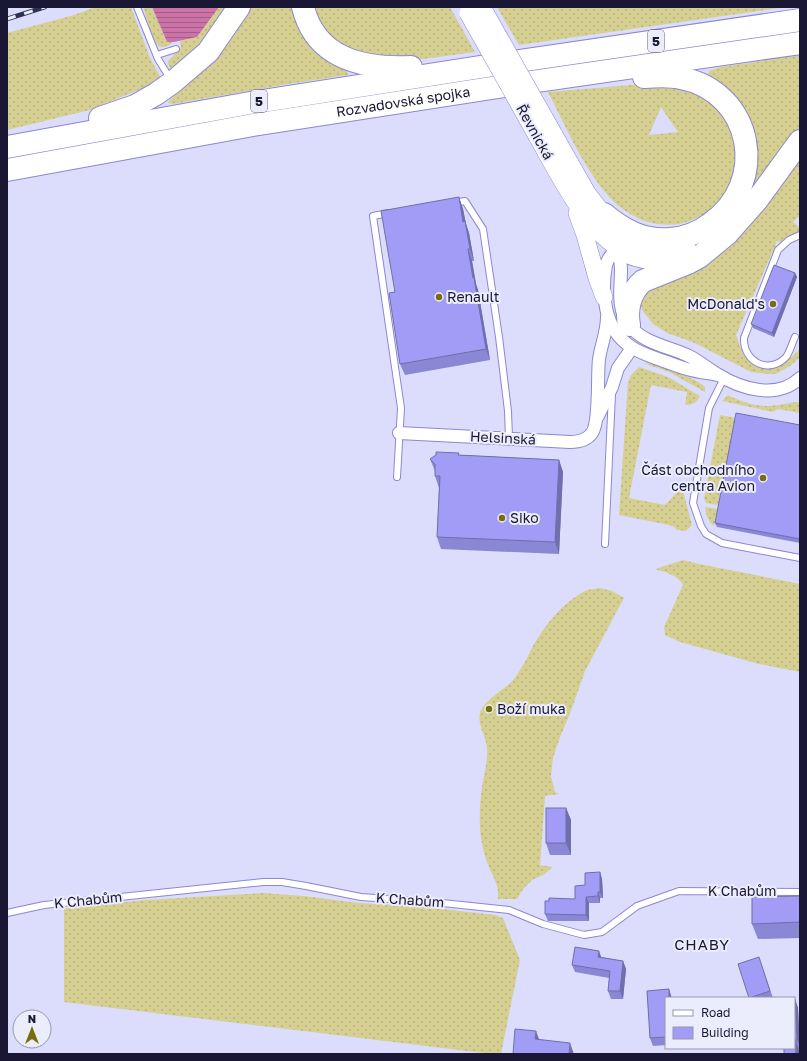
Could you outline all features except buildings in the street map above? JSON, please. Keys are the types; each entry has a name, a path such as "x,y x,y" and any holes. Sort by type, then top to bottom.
{"highway":[{"path":"7,146 125,110 156,94 173,82 208,52 239,7"},
{"path":"303,7 311,28 322,42 337,55 351,61 399,68 512,62"},
{"name":"Rozvadovská spojka","path":"7,146 250,103 536,58 591,54 800,20"},
{"name":"Rozvadovská spojka","path":"7,170 253,125 517,84 551,76 800,43"},
{"path":"517,84 673,76 689,80 709,88 730,107 741,126 746,151 746,168 738,193 732,203 713,222 690,235 664,239 636,235 621,228 604,214"},
{"path":"629,325 629,304 632,294 640,284 643,281 699,257 735,226 750,209 800,141"},
{"path":"618,248 644,237"},
{"path":"618,248 642,258 661,259 688,254 714,244"}],"main road":[{"name":"Řevnická","path":"472,9 545,134 587,193 610,221 618,248"},
{"name":"Řevnická","path":"545,134 570,194 601,235 618,248"},
{"path":"570,194 606,304"}],"street":[{"name":"Helsinská","path":"596,421 599,362 606,328 606,265 610,255 618,248"},
{"path":"618,248 621,270 619,290 620,303 623,314 629,325 642,336 691,357 721,376 749,388 760,390 780,388 799,382"},
{"path":"606,304 613,329 625,343 632,348 688,369 721,376"},
{"name":"Helsinská","path":"399,433 577,442 583,440 592,433 612,387 618,368 632,348"}],"lane":[{"path":"137,7 157,55 173,82"},
{"path":"157,55 176,49"},
{"name":"5","path":"536,58 557,62"},
{"path":"450,204 465,201 483,228 499,337 508,411 509,438"},
{"path":"396,212 373,216 400,408 397,477"},
{"path":"795,337 787,356 772,365 763,365 755,362 748,356 745,349 744,338 778,250 789,240 800,235"},
{"path":"721,376 710,408 697,479 694,503 699,521 706,534 722,543 800,558"},
{"path":"605,544 612,387"},
{"name":"K Chabům","path":"7,913 44,905 263,882 282,882 361,897 433,902 509,910 543,924 584,935 602,932 637,906 679,891 800,892"}],"shaded area":[{"path":"96,7 131,7 150,58 162,80 90,110 7,130 7,33 74,15"},
{"path":"143,7 152,7 167,42 173,42 172,43 162,47 156,43"},
{"path":"152,7 219,7 197,37 167,42"},
{"path":"219,7 229,7 203,45 171,70 168,61 181,48 180,41 197,37"},
{"path":"247,7 294,7 331,62 347,71 348,75 173,104 168,103 201,72"},
{"path":"313,7 450,7 475,52 408,61 376,61 338,44 319,22"},
{"path":"497,7 787,7 519,45"},
{"path":"800,55 800,128 764,181 739,207 734,96 708,75 709,71 721,67"},
{"path":"666,82 704,96 729,123 737,149 734,175 722,198 702,215 677,224 649,222 620,207 609,197 589,169 548,92","holes":["661,107 678,132 649,135"]},
{"path":"800,154 800,219 798,217 793,222 800,228 800,232 782,242 777,241 775,246 777,247 772,253 736,335 744,356 760,368 774,367 781,364 800,349 800,357 790,366 776,374 751,372 695,343 667,333 653,324 642,310 640,303 645,290 654,287"},
{"path":"643,363 665,368 694,380 705,387 705,392 669,372"},
{"path":"639,367 668,377 700,396 694,403 685,405 687,392 651,385 629,498 665,505 679,490 683,491 692,525 686,531 677,530 669,525 619,515 628,382 631,375"},
{"path":"728,395 746,402 765,406 800,402 800,413 778,409 773,412 722,401"},
{"path":"720,415 736,418 718,505 706,503 704,498"},
{"path":"705,507 718,509 714,526 708,518"},
{"path":"683,560 800,584 800,672 759,664 680,642 665,635 664,627 683,585 675,576 655,569"},
{"path":"600,588 612,591 624,598 585,671 553,758 551,776 555,792 559,794 545,796 540,865 553,867 543,875 532,880 523,889 517,899 498,899 496,882 485,856 480,831 481,796 487,753 479,717 480,713 482,708 490,699 514,679 538,637 559,611 576,596 590,589"},
{"path":"263,893 304,896 359,903 415,906 495,915 503,918 520,960 501,1054 64,1002 64,908 146,900"}],"railway":[{"path":"7,19 45,7"}],"place":[{"name":"Renault","path":"439,297"},
{"name":"McDonald's","path":"773,304"},
{"name":"Část obchodního centra Avion","path":"763,478"},
{"name":"Siko","path":"502,518"},
{"name":"Boží muka","path":"489,709"}],"district":[{"name":"CHABY","path":"702,945"}]}
